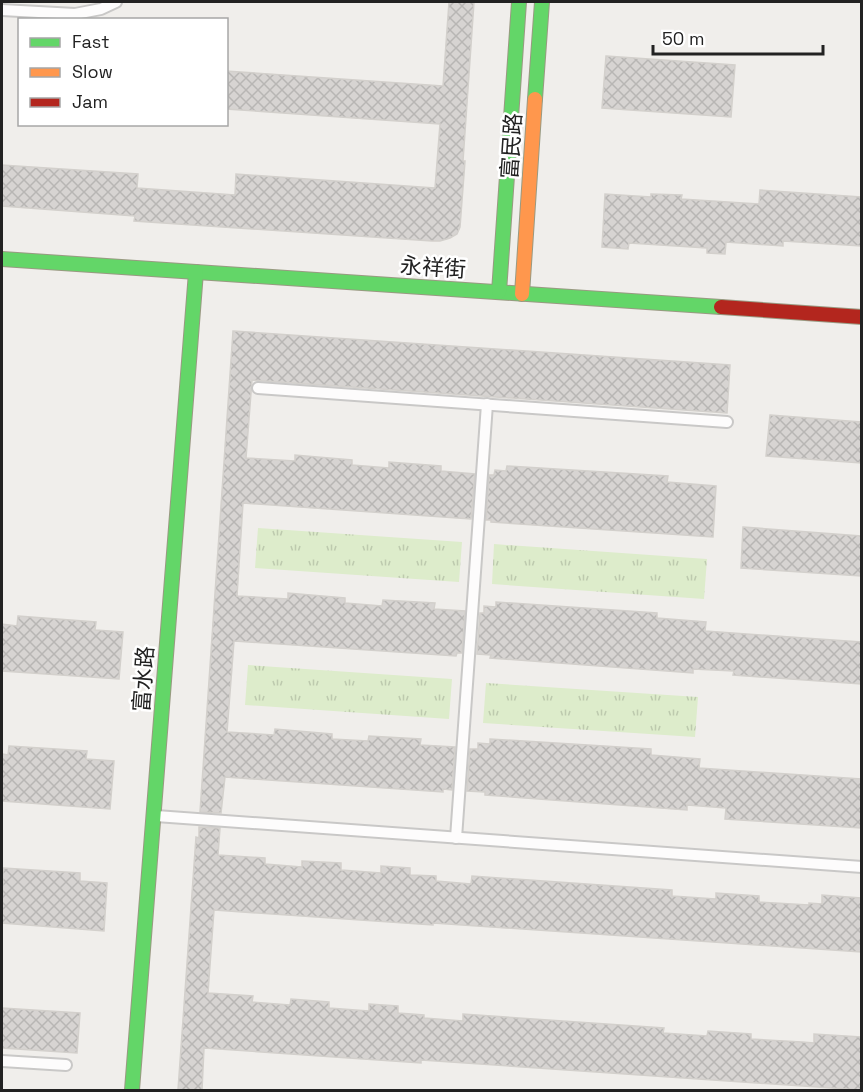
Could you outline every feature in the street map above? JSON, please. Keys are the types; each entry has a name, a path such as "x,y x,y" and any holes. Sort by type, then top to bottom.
{"street":[{"name":"富民路","path":"499,292 519,2"},
{"name":"富民路","path":"522,294 542,2"},
{"name":"永祥街","path":"2,259 861,317"},
{"name":"富水路","path":"132,1090 196,272"}],"lane":[{"path":"2,10 75,14 101,9 116,2"},
{"path":"258,388 726,422"},
{"path":"456,838 487,404"},
{"path":"154,816 861,867"},
{"path":"2,1061 66,1065"}],"green space":[{"path":"258,528 462,542 459,582 255,568"},
{"path":"494,544 707,559 704,599 492,584"},
{"path":"248,665 452,679 449,719 245,705"},
{"path":"486,683 698,697 695,737 483,723"}],"building":[{"path":"449,2 474,2 460,227 457,234 440,241 134,221 135,216 2,206 2,165 138,174 137,188 235,195 236,174 435,188 440,124 228,109 228,71 443,86"},
{"path":"606,56 735,65 731,117 602,108"},
{"path":"760,190 861,197 861,246 783,241 783,246 726,242 725,254 707,253 707,248 629,243 628,249 602,247 605,194 651,197 651,194 682,195 681,199 759,204"},
{"path":"233,331 730,365 727,413 252,380 246,458 295,461 295,455 352,460 352,465 389,468 389,462 441,466 441,471 475,474 471,519 243,503 237,596 288,599 288,593 345,598 345,603 382,606 383,600 435,603 434,609 465,611 462,653 457,653 456,656 234,641 227,732 274,735 275,729 332,734 332,739 368,741 369,736 421,739 420,745 455,747 452,790 443,789 443,792 225,777 221,813 200,812"},
{"path":"770,415 861,422 861,463 766,456"},
{"path":"507,466 668,476 667,482 716,486 713,537 491,522 491,520 486,520 489,475 494,475 495,470 506,471"},
{"path":"743,527 861,536 861,576 741,568"},
{"path":"496,602 657,613 657,618 706,622 705,631 861,642 861,684 733,675 734,671 693,669 693,673 490,658 491,655 477,654 480,613 484,613 484,606 496,607"},
{"path":"18,616 96,622 95,630 123,632 119,679 2,671 2,624 17,626"},
{"path":"490,739 651,749 651,755 700,759 699,768 861,779 861,828 725,819 726,808 687,805 687,810 485,795 485,792 467,791 470,749 478,749 478,743 490,744"},
{"path":"9,746 87,751 86,759 114,761 110,809 2,801 2,754 8,755"},
{"path":"199,827 220,828 218,855 265,858 265,864 302,867 302,861 341,863 341,870 381,873 381,866 410,868 410,875 436,876 436,881 471,884 472,876 672,890 672,896 716,899 716,893 759,896 759,902 809,905 809,903 822,904 822,895 861,898 861,952 214,910 208,993 253,996 252,1002 290,1005 291,999 329,1002 329,1008 369,1011 369,1004 398,1006 398,1013 463,1021 463,1014 664,1028 663,1033 707,1036 708,1031 751,1034 751,1039 814,1043 814,1034 861,1037 861,1090 421,1060 421,1063 204,1048 202,1090 178,1090 196,837 199,838"},
{"path":"3,868 80,873 80,881 107,883 104,931 2,923"},
{"path":"2,1008 80,1013 77,1053 2,1048"}],"traffic: fast":[{"path":"499,292 519,2"},
{"path":"535,99 542,2"},
{"path":"2,259 721,307"},
{"path":"132,1090 196,272"}],"traffic: slow":[{"path":"522,294 535,99"}],"traffic: jam":[{"path":"721,307 862,317"}]}
